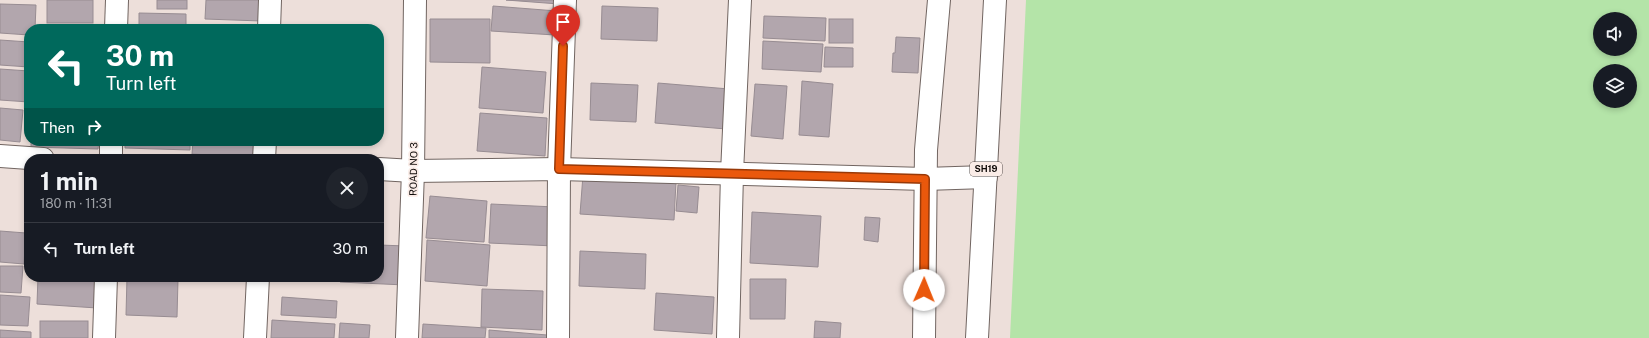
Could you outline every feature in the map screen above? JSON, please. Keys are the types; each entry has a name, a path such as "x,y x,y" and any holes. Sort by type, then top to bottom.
{"street":[{"path":"116,24 117,0"},
{"path":"269,24 270,0"},
{"name":"ROAD NO 3","path":"407,338 413,170 415,0"},
{"path":"558,338 559,169 565,0"},
{"path":"728,338 732,173 740,0"},
{"path":"924,338 926,150 939,0"},
{"name":"SH19","path":"977,338 995,0"},
{"path":"0,156 24,158"},
{"path":"384,169 559,169 925,179 986,176"},
{"path":"104,338 106,282"},
{"path":"255,338 258,282"}],"green space":[{"path":"1026,0 1649,0 1649,338 1010,338"}],"building":[{"path":"47,0 93,0 93,23 47,23"},
{"path":"157,0 187,0 187,9 157,9"},
{"path":"206,0 262,0 261,21 205,19"},
{"path":"506,0 560,0 559,4"},
{"path":"0,4 36,5 35,24 24,24 24,35 0,33"},
{"path":"493,6 557,11 555,35 491,31"},
{"path":"602,6 658,8 657,41 601,39"},
{"path":"139,13 186,14 186,24 139,24"},
{"path":"764,16 826,18 825,41 763,38"},
{"path":"430,19 490,19 490,63 430,62"},
{"path":"829,19 853,19 853,43 829,43"},
{"path":"896,37 920,38 918,73 892,72"},
{"path":"0,40 24,42 24,67 0,65"},
{"path":"763,41 823,44 821,72 762,69"},
{"path":"825,47 853,48 853,67 824,67"},
{"path":"482,67 546,72 543,113 479,108"},
{"path":"0,69 24,71 24,102 0,100"},
{"path":"802,81 833,84 829,137 799,135"},
{"path":"591,83 638,85 636,122 590,120"},
{"path":"658,83 729,89 726,129 655,123"},
{"path":"755,84 787,86 783,139 751,136"},
{"path":"0,108 23,110 20,142 0,140"},
{"path":"480,113 547,118 545,156 477,151"},
{"path":"31,146 98,146 98,149"},
{"path":"125,146 190,146 190,150 125,148"},
{"path":"193,146 260,146 259,154 192,154"},
{"path":"583,175 676,182 674,220 580,214"},
{"path":"678,185 699,187 697,213 676,211"},
{"path":"430,196 487,201 484,242 426,238"},
{"path":"491,204 555,207 554,246 489,243"},
{"path":"752,212 821,216 818,267 750,263"},
{"path":"865,217 880,218 878,242 864,240"},
{"path":"0,231 24,233 24,264 0,262"},
{"path":"427,240 490,245 487,286 425,281"},
{"path":"384,245 406,246 405,285 340,282 384,282"},
{"path":"580,251 646,254 645,289 579,286"},
{"path":"0,266 23,266 21,293 0,292"},
{"path":"750,279 786,279 785,319 750,319"},
{"path":"38,282 99,282 97,308 37,304"},
{"path":"127,282 178,282 177,317 126,315"},
{"path":"482,289 543,291 542,330 481,327"},
{"path":"656,293 714,297 712,334 654,330"},
{"path":"0,295 30,297 28,326 0,325"},
{"path":"282,297 337,301 336,318 281,315"},
{"path":"272,320 335,324 334,338 271,338"},
{"path":"40,321 88,321 88,338 40,338"},
{"path":"815,321 841,323 840,338 814,338"},
{"path":"340,323 370,325 369,338 339,338"},
{"path":"423,324 486,328 485,338 422,338"},
{"path":"0,330 31,332 31,338 0,338"},
{"path":"489,330 547,335 547,338 489,338"}],"route":[{"path":"563,46 559,169 925,179 924,290"}]}
